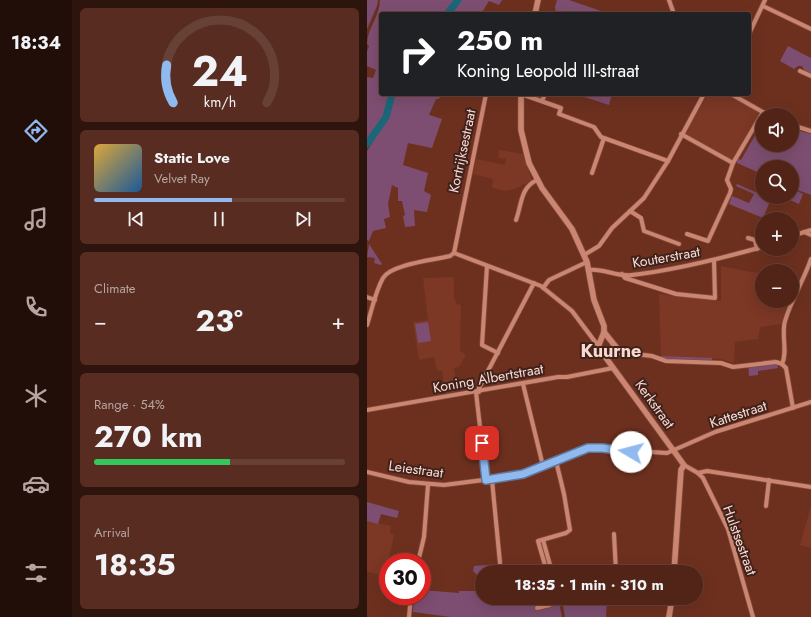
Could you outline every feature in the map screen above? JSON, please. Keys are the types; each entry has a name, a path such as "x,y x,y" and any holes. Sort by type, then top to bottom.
{"street":[{"path":"534,12 538,0"},
{"path":"669,0 673,12"},
{"path":"751,30 765,0"},
{"path":"763,6 811,28"},
{"path":"800,71 811,76"},
{"name":"Kortrijksestraat","path":"453,254 486,96"},
{"path":"521,96 520,119 527,158 537,180 572,229 587,262 594,300 604,326 604,332 599,344"},
{"path":"527,96 561,108 559,114 594,127 601,137 668,161"},
{"path":"542,101 544,96"},
{"path":"584,254 599,246 612,228 644,198 668,161 681,134 703,96"},
{"path":"735,96 756,108"},
{"path":"687,234 707,241 730,194 731,189 727,180 733,163 755,126"},
{"path":"799,127 811,131"},
{"path":"681,134 733,163"},
{"path":"593,173 604,138"},
{"path":"516,220 524,190 531,183 537,180"},
{"path":"630,211 641,218 643,231 679,244"},
{"path":"799,234 811,230"},
{"path":"804,232 811,235"},
{"name":"Kouterstraat","path":"748,238 755,240"},
{"name":"Kouterstraat","path":"589,270 629,276 714,260 755,249"},
{"path":"367,325 383,277 391,270 453,254"},
{"name":"Kerkstraat","path":"453,254 534,283 543,288 572,311 596,343 599,344 598,347 673,451 684,465 698,473"},
{"path":"782,364 784,359 783,335 785,322 811,259"},
{"name":"Kouterstraat","path":"622,274 625,278 676,294 715,298 714,260"},
{"path":"543,288 549,280 587,262"},
{"path":"487,266 482,344 498,353"},
{"path":"486,480 478,392 534,283"},
{"path":"367,297 375,300"},
{"path":"604,332 620,352 652,356 666,361 721,363 736,367 776,362 782,364 786,368 793,408"},
{"name":"Koning Albertstraat","path":"367,410 613,368"},
{"path":"523,384 543,466"},
{"name":"Kattestraat","path":"673,451 715,432 811,402"},
{"name":"Leiestraat","path":"367,472 428,485 492,480 515,476 579,451 595,447 631,452 673,451"},
{"path":"545,565 538,541 566,533 570,530 564,494 556,461"},
{"path":"674,565 681,470 684,465"},
{"path":"698,473 707,471 811,486"},
{"name":"Hulstsestraat","path":"698,473 703,478 727,529 753,617"},
{"path":"492,480 500,563"},
{"path":"766,506 769,480"},
{"path":"420,553 424,537 428,485"},
{"path":"614,534 616,565"},
{"path":"543,540 550,565"},
{"path":"409,617 410,605"},
{"path":"537,608 550,605"},
{"path":"669,617 671,605"}],"shaded area":[{"path":"367,0 378,0 367,29"},
{"path":"380,0 455,0 446,12 379,12 379,96 388,96 382,120 367,140 367,77 373,78 376,70 367,66 367,51 369,46 367,44 369,33"},
{"path":"461,0 502,0 499,5 489,1 482,12 452,12"},
{"path":"557,0 569,0 604,12 556,12 555,7"},
{"path":"788,46 811,58 811,74 805,71 802,66 798,66 794,69 780,61"},
{"path":"392,96 440,96 439,99 436,99 429,115 442,119 432,148 408,143 403,165 428,173 424,191 431,195 427,212 414,210 415,226 405,227 403,216 405,215 402,201 398,201 398,188 392,185 388,204 390,217 384,219 386,228 373,231 369,241 367,240 367,151 386,121"},
{"path":"581,96 611,96 609,105"},
{"path":"707,96 730,96 755,110 755,121 731,161 684,134"},
{"path":"799,131 811,134 811,195 799,191 799,160 755,160 755,171 737,163 737,158 741,160 755,135 755,152 799,152"},
{"path":"499,150 523,154 532,180 515,189 506,191 492,188 493,179 473,174 476,159 505,165 506,159 498,158"},
{"path":"737,184 755,192 755,204 769,204 766,212 755,212 755,215 729,204 732,196 749,203 754,194 736,186"},
{"path":"799,192 803,194 799,204"},
{"path":"369,244 382,264 381,265 374,263 375,258 367,257"},
{"path":"721,266 755,273 755,308 787,308 781,324 760,327 758,339 735,342 734,363 721,359 661,356 659,294 721,301"},
{"path":"454,277 454,299 457,304 461,305 460,351 466,355 459,367 454,368 456,379 453,379 455,393 446,394 442,370 437,371 434,357 419,360 413,322 428,320 423,278"},
{"path":"428,322 431,341 418,343 415,324"},
{"path":"661,356 712,358 712,361 661,359"},
{"path":"776,359 778,368 758,371 758,375 749,376 748,363"},
{"path":"367,502 399,511 397,518 381,514 378,524 367,521"},
{"path":"811,506 811,548 800,545"},
{"path":"367,521 391,526 390,534 394,535 390,553 379,553 379,574 367,572"},
{"path":"431,591 459,593 459,591 475,591 475,605 559,605 562,617 451,617 413,612 413,605 431,605"},
{"path":"563,605 607,605 606,617 565,617"}],"waterway":[{"path":"449,12 458,0"},
{"path":"367,144 386,117 391,96"}],"district":[{"name":"Kuurne","path":"611,351"}],"route":[{"path":"482,443 486,480 523,474 588,448 595,447 631,452"}]}
